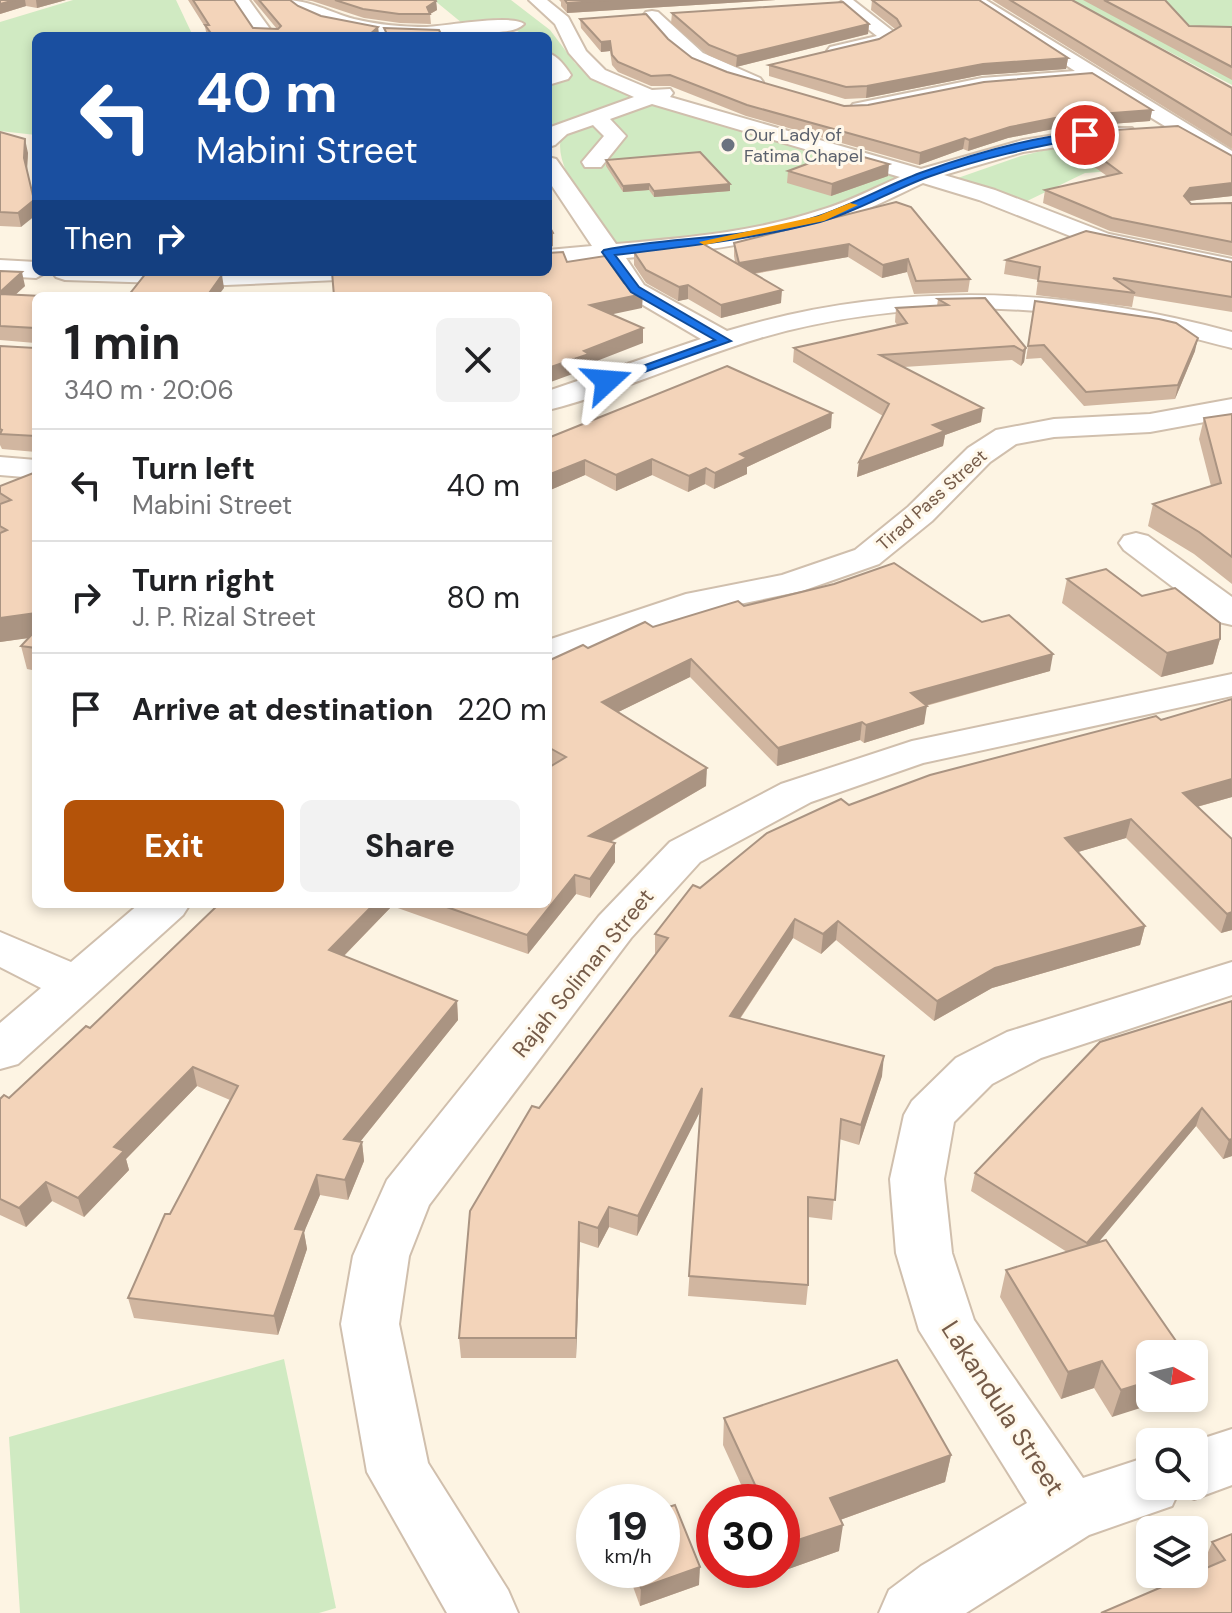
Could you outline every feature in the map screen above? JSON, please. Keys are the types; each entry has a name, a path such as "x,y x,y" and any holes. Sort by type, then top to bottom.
{"street":[{"path":"241,0 263,32"},
{"path":"292,0 330,19 384,32 515,24"},
{"path":"974,0 1232,160"},
{"path":"817,56 883,40 888,36 840,4 878,2"},
{"path":"462,11 500,10 524,32"},
{"path":"557,13 578,53 598,74 653,98 987,195 1102,240 1232,267"},
{"path":"682,14 644,16 700,62 775,88"},
{"path":"552,64 561,75 552,78"},
{"path":"552,135 653,98 763,69"},
{"path":"844,108 866,107 982,84 1096,75"},
{"path":"593,162 615,136 597,117"},
{"path":"552,257 724,239 821,219 923,176 990,153 1059,137 1181,128"},
{"path":"552,170 635,290 725,341"},
{"path":"0,268 32,270"},
{"path":"194,276 248,276"},
{"path":"552,400 725,341 816,316 867,307 996,300 1048,304 1143,316 1232,340"},
{"name":"Tirad Pass Street","path":"552,651 699,602 790,584 867,557 920,514 979,455 1007,436 1054,428 1150,423 1202,416 1232,408"},
{"path":"0,466 32,469"},
{"path":"1136,543 1232,614"},
{"name":"Rajah Soliman Street","path":"484,1613 398,1472 370,1324 381,1256 406,1195 615,927 685,852 796,793 912,753 1232,685"},
{"path":"0,1051 162,908"},
{"path":"0,948 75,984"},
{"name":"Lakandula Street","path":"1070,1512 948,1330 924,1253 917,1179 930,1115 974,1071 1024,1045 1232,978"},
{"path":"1208,1465 1232,1457"},
{"path":"913,1613 944,1589 1070,1512 1136,1490"}],"green space":[{"path":"73,0 176,0 191,32 32,32 32,135 0,131 0,22"},
{"path":"434,0 511,0 552,32 519,32 501,18 462,23"},
{"path":"1071,0 1232,0 1232,85"},
{"path":"552,33 575,63 591,77 639,99 552,128"},
{"path":"653,103 906,176 811,216 735,233 619,246 570,180 560,151 561,137"},
{"path":"1074,143 1212,164 1085,173 1025,202 952,180 1021,156"},
{"path":"284,1359 336,1608 319,1613 20,1613 9,1437"}],"building":[{"path":"193,0 234,0 253,28 278,29 281,26 259,0 290,0 321,16 378,27 372,32 210,32 205,25 209,25"},
{"path":"335,0 436,1 427,7 430,14 399,14 363,9"},
{"path":"565,0 611,0 567,3"},
{"path":"872,0 979,0 1068,58 983,64 867,86 846,87 769,65 879,39 901,26 897,19"},
{"path":"1010,0 1072,0 1232,88 1232,135"},
{"path":"1104,0 1165,0 1189,26 1232,27 1232,67"},
{"path":"843,2 869,24 737,56 709,45 672,13"},
{"path":"646,14 668,39 692,58 727,72 844,106 868,105 984,82 1092,73 1152,110 1060,117 1010,127 969,140 965,138 920,153 747,105 670,75 651,76 618,62 612,55 610,41 601,42 580,19"},
{"path":"384,28 440,32 386,32"},
{"path":"1178,126 1232,156 1232,183 1190,188 1184,196 1191,204 1232,203 1232,242 1112,218 1045,190 1121,173 1067,133"},
{"path":"0,132 25,139 24,158 32,202 18,213 0,212"},
{"path":"842,151 889,164 832,184 788,171"},
{"path":"700,152 730,184 654,191 649,184 623,186 606,160"},
{"path":"896,202 911,207 970,279 916,281 908,259 883,265 849,244 739,263 734,243"},
{"path":"1086,231 1232,262 1232,297 1113,278 1135,293 1038,281 1040,267 1006,260"},
{"path":"700,242 782,290 721,305 688,285 679,287 646,270 634,252"},
{"path":"563,252 567,262 605,256 624,283 643,294 590,305 643,328 584,351 589,354 552,367 552,292 334,292 332,276 552,276 552,253"},
{"path":"0,271 22,272 0,292"},
{"path":"144,276 221,276 210,292 131,292"},
{"path":"0,294 32,296 32,328 0,326"},
{"path":"985,298 1026,348 1023,351 1014,346 880,355 983,408 933,425 945,431 859,462 889,404 794,348 907,323 896,308 948,305 938,299"},
{"path":"1035,301 1159,319 1176,323 1198,338 1178,385 1086,392 1044,345 1028,346"},
{"path":"0,346 32,348 32,436 0,434"},
{"path":"727,366 832,413 740,454 747,458 715,473 706,468 689,476 652,459 616,475 585,460 552,473 552,436"},
{"path":"1232,414 1232,557 1153,504 1221,483 1204,418"},
{"path":"32,474 32,614 0,618 0,533 7,530 0,526 0,504 11,500 0,493 0,486"},
{"path":"894,563 982,622 1009,615 1053,654 911,693 927,706 778,748 691,659 602,702 707,768 589,836 615,843 590,879 575,875 552,904 552,766 566,757 552,749 552,659 583,645 588,648 645,622 653,627 738,601 744,606 834,584"},
{"path":"1106,569 1142,596 1175,588 1220,623 1220,639 1167,653 1067,579"},
{"path":"32,634 32,647 21,646"},
{"path":"1232,699 1232,779 1183,793 1232,839 1232,912 1227,914 1131,819 1065,838 1145,926 995,968 937,1001 838,921 823,934 795,919 730,1016 884,1056 861,1125 841,1119 835,1200 808,1197 808,1285 689,1276 702,1088 638,1216 609,1207 598,1228 579,1222 576,1338 459,1338 470,1211 532,1106 539,1108 668,938 655,934 693,885 700,888 767,833 841,799 849,805 930,775 1156,716 1161,720"},
{"path":"215,908 370,908 329,950 457,1001 344,1139 362,1142 345,1180 317,1175 295,1229 304,1230 274,1316 128,1298 165,1214 170,1214 238,1086 193,1067 114,1147 124,1151 78,1198 46,1182 19,1208 0,1199 0,1099 4,1095 9,1098 86,1026 90,1028"},
{"path":"449,908 549,908 527,935"},
{"path":"1232,1001 1232,1139 1229,1140 1202,1108 1087,1243 975,1173 1100,1042"},
{"path":"1106,1240 1175,1340 1136,1340 1136,1385 1121,1390 1102,1361 1068,1372 1006,1270"},
{"path":"897,1360 951,1455 830,1498 843,1525 800,1539 800,1484 755,1484 724,1418"},
{"path":"680,1517 696,1557 696,1568 680,1574"},
{"path":"1232,1534 1232,1613 1101,1613 1159,1588 1208,1588 1208,1567 1225,1560 1212,1542"}],"slow traffic":[{"path":"704,242 821,219 853,205"}],"place":[{"name":"Our Lady of Fatima Chapel","path":"728,145"}],"route":[{"path":"607,381 725,341 635,290 607,252 772,231 821,219 923,176 990,153 1059,137 1085,135"}]}
